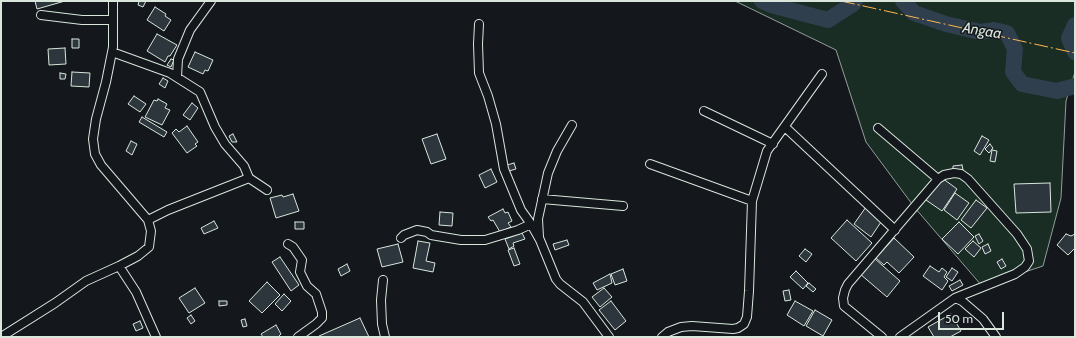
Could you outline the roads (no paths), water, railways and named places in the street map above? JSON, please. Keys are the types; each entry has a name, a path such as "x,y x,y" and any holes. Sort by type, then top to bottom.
{"street":[{"path":"1,336 86,281 138,256 149,247 151,232 148,220 101,165 95,154 93,139 96,119 112,52 113,1"},
{"path":"177,77 178,59 190,30 211,1"},
{"path":"41,15 82,20 113,20"},
{"path":"479,24 479,73 488,96 496,124 504,169 521,210 540,240 556,279 560,284 583,302 609,337"},
{"path":"112,52 132,60 149,64 170,73 200,92 215,128 225,144 244,166 249,178 267,190"},
{"path":"662,337 668,332 681,327 692,326 733,329 744,324 747,317 749,291 752,201 767,151 822,74"},
{"path":"704,111 773,144"},
{"path":"540,240 538,220 548,173 557,151 572,125"},
{"path":"785,127 895,230"},
{"path":"878,128 938,180"},
{"path":"650,164 752,201"},
{"path":"882,337 844,306 843,298 848,284 938,180 944,175 954,173 961,174 968,179 1017,234 1027,249 1029,261 1025,267 1015,274 955,298 900,337"},
{"path":"148,220 168,210 249,178"},
{"path":"542,199 623,206"},
{"path":"401,238 404,235 417,230 427,232 431,235 461,240 485,240 518,230 531,224"},
{"path":"288,244 296,250 302,260 300,272 307,286 316,294 322,312 322,318 298,337"},
{"path":"119,266 136,292 156,337"},
{"path":"383,280 381,300 382,324 385,337"},
{"path":"955,298 962,301 983,319 996,337"}],"waterway":[{"name":"Angaa","path":"762,1 771,5 828,20 853,4 855,1"},
{"name":"Angaa","path":"903,1 914,13 946,24 980,32 994,30 1007,33 1015,49 1013,72 1022,84 1057,91 1075,86"},
{"name":"Angaa","path":"1075,25 1069,38 1075,52"}]}
